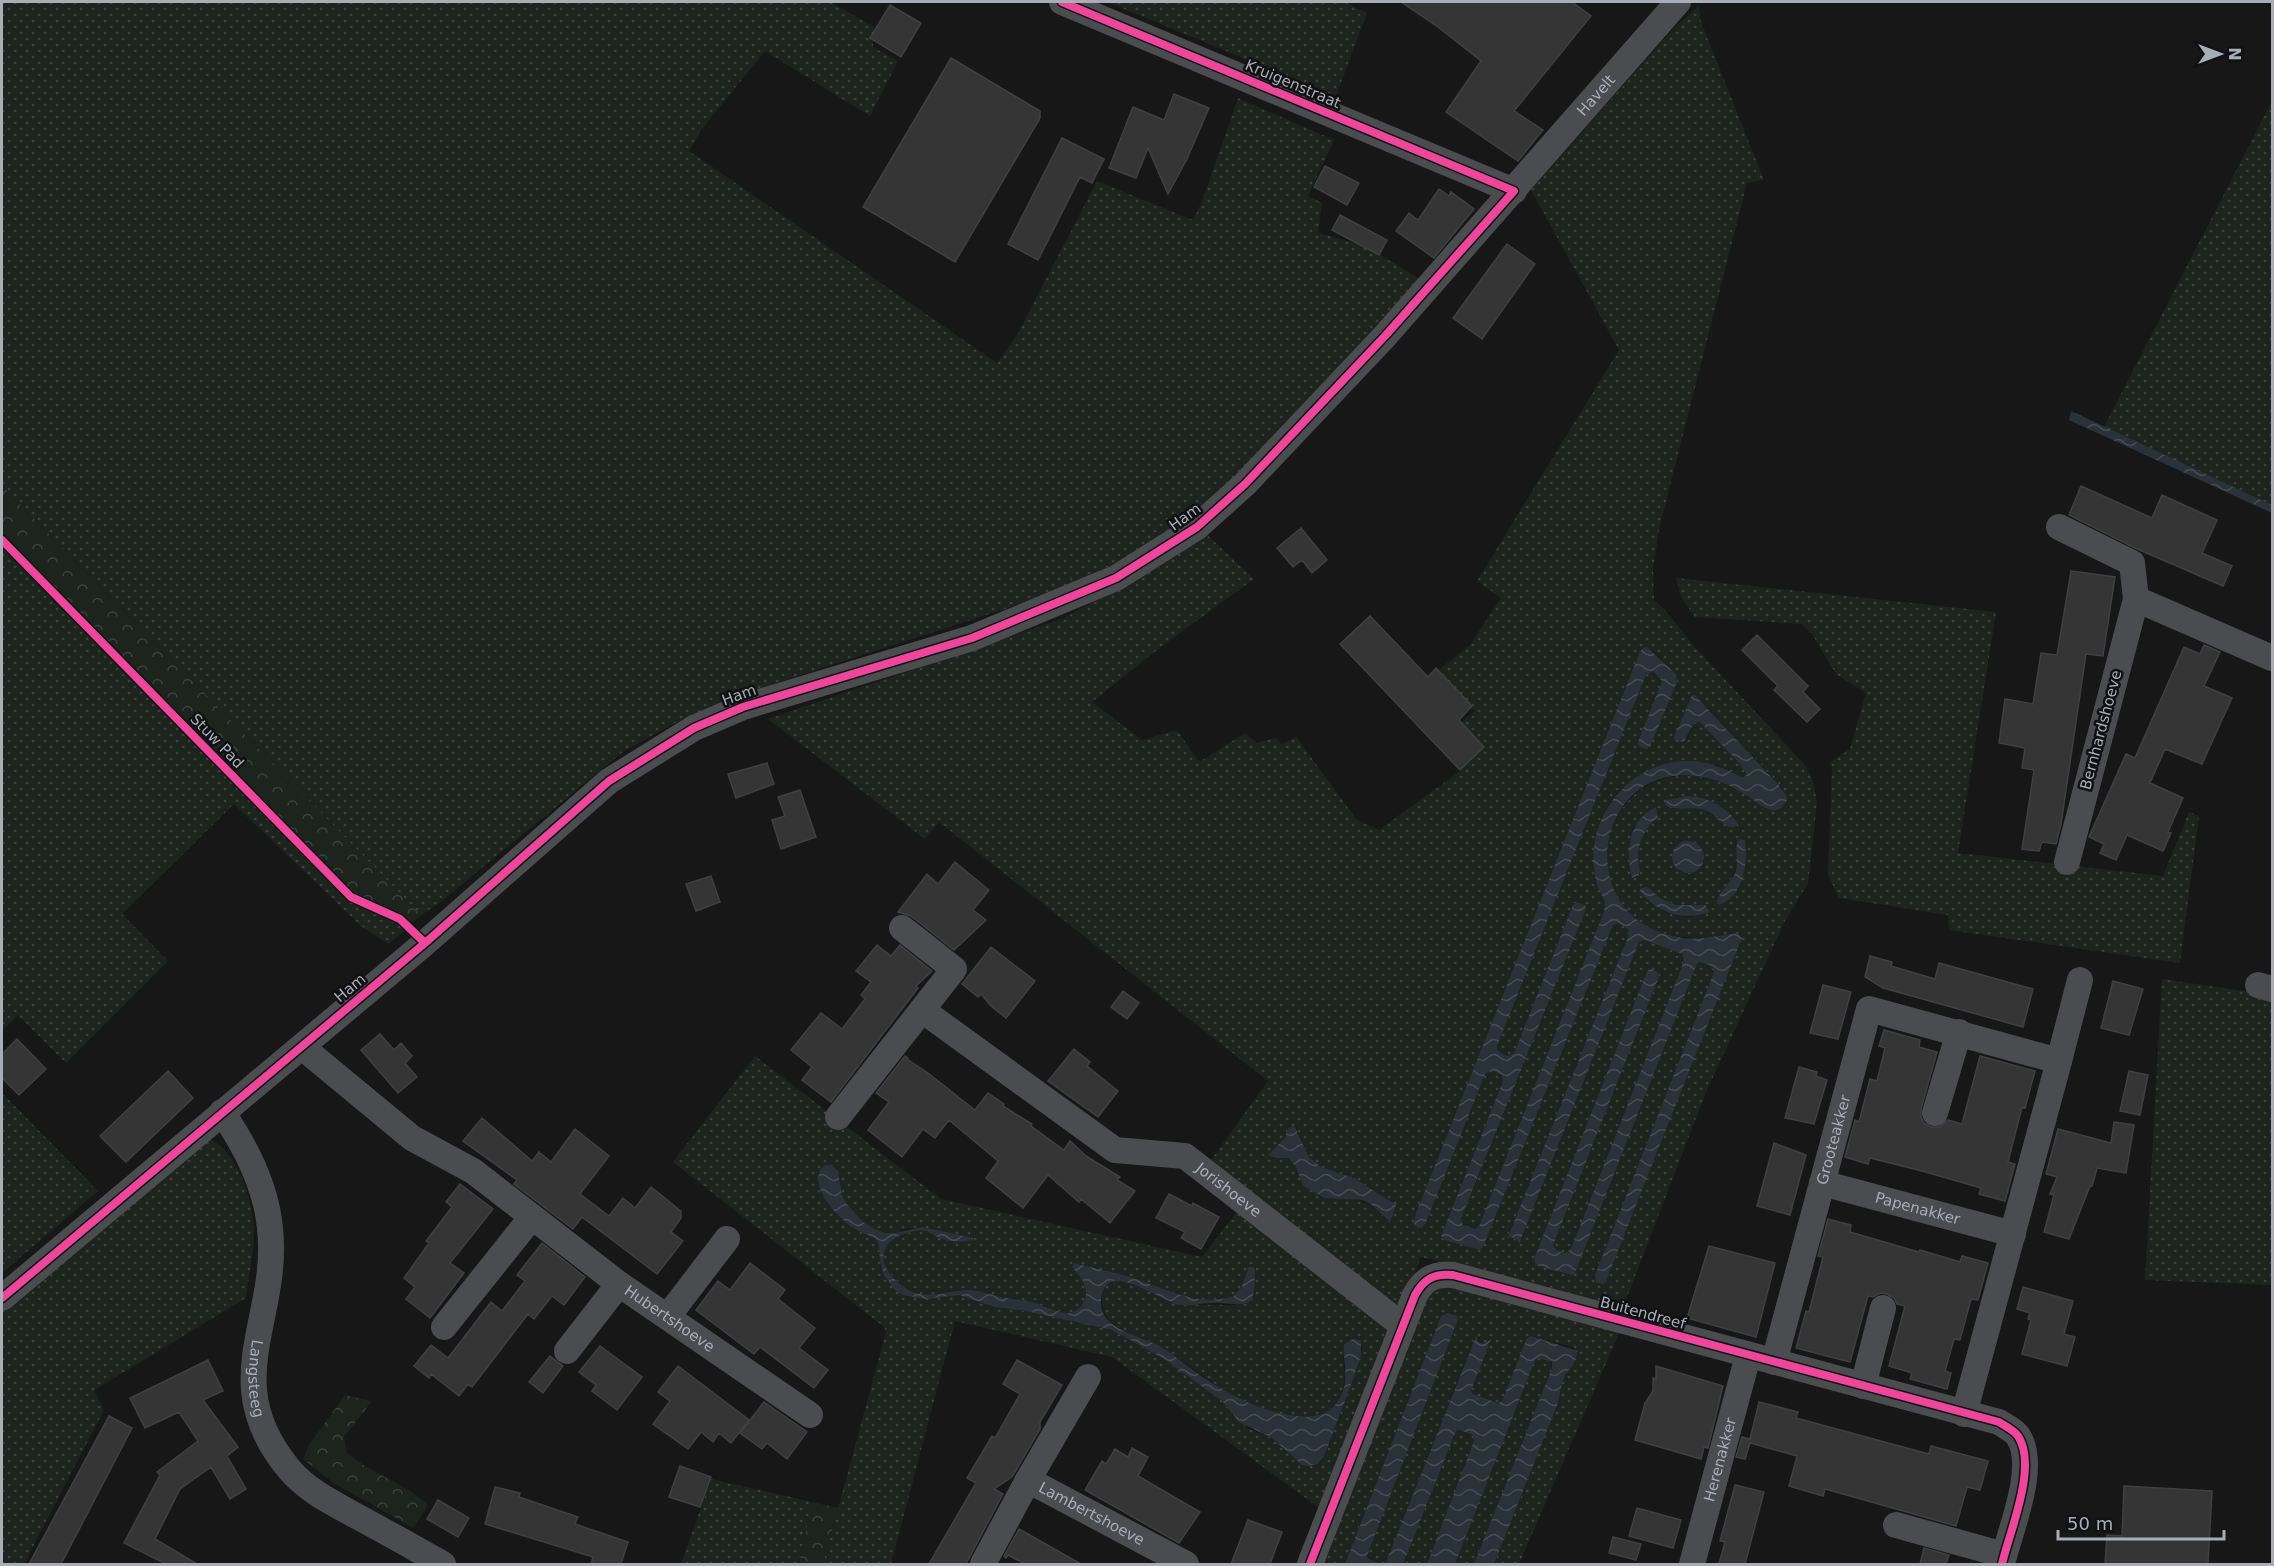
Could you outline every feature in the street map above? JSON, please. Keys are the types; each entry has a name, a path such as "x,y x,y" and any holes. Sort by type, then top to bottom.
{"street":[{"name":"Kruigenstraat","path":"1062,2 1514,191"},
{"name":"Havelt","path":"1514,191 1678,2"},
{"name":"Ham","path":"2,1298 434,935 609,780 694,728 742,707 972,638 1116,578 1197,527 1245,484 1385,336 1514,191"},
{"name":"Bernhardshoeve","path":"2060,527 2132,563 2136,599 2067,862"},
{"path":"2136,599 2272,658"},
{"path":"838,1117 954,969 902,928"},
{"path":"1964,1413 2080,980"},
{"name":"Grooteakker","path":"1774,1362 1869,1009 2060,1060"},
{"name":"Jorishoeve","path":"922,1010 1115,1150 1185,1156 1403,1326"},
{"path":"1935,1113 1959,1032"},
{"name":"Hubertshoeve","path":"302,1047 412,1138 473,1171 619,1284 810,1415"},
{"name":"Langsteeg","path":"222,1112 240,1138 263,1191 270,1229 270,1265 253,1361 253,1385 257,1412 270,1442 290,1470 318,1494 443,1564"},
{"name":"Papenakker","path":"1822,1183 2013,1234"},
{"path":"444,1327 531,1218"},
{"path":"668,1316 727,1239"},
{"name":"Buitendreef","path":"1310,1564 1422,1283 1439,1274 1464,1278 1999,1422 2017,1434 2025,1451 2027,1470 2003,1560"},
{"path":"567,1351 619,1284"},
{"path":"1863,1386 1883,1308"},
{"name":"Herenakker","path":"1692,1564 1748,1356"},
{"name":"Lambertshoeve","path":"983,1564 1028,1480 1088,1377"},
{"name":"Lambertshoeve","path":"1028,1480 1186,1564"},
{"path":"1896,1525 2003,1560"}],"green space":[{"path":"2,2 831,2 874,27 873,47 898,61 870,116 765,51 701,130 689,151 997,363 1016,337 1097,181 1193,220 1201,204 1238,98 1334,140 1308,196 1322,203 1318,233 1366,246 1421,280 1321,392 1197,514 1146,548 1090,576 1005,609 736,696 675,723 624,751 438,904 421,915 2,486"},
{"path":"1107,2 1345,2 1367,13 1336,96"},
{"path":"1699,6 1701,22 1764,180 1747,183 1659,529 1653,570 1654,600 1806,766 1813,781 1817,802 1808,883 1785,921 1707,1090 1622,1310 1421,1257 1404,1301 1392,1306 1208,1164 1268,1081 939,822 925,839 768,719 1064,618 1123,586 1204,532 1254,579 1158,649 1092,702 1142,740 1177,730 1199,762 1245,733 1257,743 1275,738 1282,744 1296,737 1357,820 1379,830 1459,772 1481,750 1458,726 1474,711 1436,672 1470,645 1501,598 1477,581 1619,350 1531,190 1673,29","holes":["1652,650 1676,674 1677,682 1650,747 1662,681 1653,671 1646,675 1497,1046 1497,1050 1507,1056 1514,1053 1573,905 1574,903 1585,905 1586,909 1461,1219 1465,1226 1475,1229 1479,1226 1605,909 1596,878 1595,849 1597,832 1611,801 1635,779 1665,765 1699,762 1721,767 1742,777 1747,775 1739,763 1700,722 1694,723 1687,740 1674,737 1691,697 1707,707 1778,783 1786,795 1745,793 1706,778 1690,776 1666,778 1643,788 1626,804 1614,824 1608,847 1608,870 1615,893 1628,912 1648,927 1671,935 1695,938 1742,938 1605,1283 1594,1278 1595,1275 1711,980 1714,971 1711,966 1700,962 1697,964 1575,1273 1534,1264 1534,1259 1647,971 1650,969 1658,972 1659,977 1553,1245 1556,1250 1565,1253 1571,1249 1684,961 1682,954 1644,940 1639,942 1520,1242 1513,1237 1507,1238 1629,934 1628,929 1619,922 1613,925 1483,1247 1479,1250 1445,1240 1441,1236 1503,1081 1502,1075 1491,1070 1485,1074 1416,1213 1639,654","1676,797 1702,799 1726,810 1725,824 1714,815 1701,809 1673,809","1641,818 1658,818 1643,835 1638,851 1639,873 1638,876 1631,877 1633,832","1745,840 1745,858 1741,875 1734,891 1722,905 1718,896 1734,872 1735,844","1701,846 1704,861 1691,873 1681,871 1674,865 1673,852","1642,888 1673,903 1707,907 1708,913 1698,916 1670,914 1646,899 1639,891","1296,1127 1309,1157 1321,1167 1354,1178 1391,1202 1389,1222 1379,1212 1362,1202 1322,1196 1288,1158 1276,1158 1279,1147"]},
{"path":"2272,101 2272,505 2104,427"},
{"path":"2,486 421,915 406,929 355,900 338,887 2,542"},
{"path":"2,542 338,887 355,900 406,929 389,944 361,926 234,804 122,914 168,961 66,1063 18,1015 2,1031"},
{"path":"1676,578 1996,612 1958,853 2163,876 2189,812 2199,816 2180,963 1949,930 1948,915 1839,898 1828,875 1832,768 1829,763 1850,749 1866,693 1836,674 1812,634 1802,624 1695,617 1681,597"},
{"path":"2162,979 2272,995 2272,1285 2145,1280"},
{"path":"755,1056 941,1199 1202,1257 1239,1209 1382,1319 1390,1335 1322,1510 1112,1357 955,1321 891,1564 823,1564 886,1332 884,1327 673,1162","holes":["825,1165 832,1165 838,1173 846,1203 860,1219 872,1227 892,1233 910,1228 973,1238 967,1241 953,1241 920,1231 900,1235 889,1242 883,1252 887,1270 901,1284 918,1294 958,1290 973,1291 1033,1302 1055,1311 1068,1313 1079,1309 1086,1294 1083,1282 1072,1267 1074,1263 1126,1276 1182,1295 1208,1300 1234,1296 1241,1288 1248,1270 1235,1306 1173,1303 1127,1281 1120,1281 1113,1282 1104,1289 1102,1294 1104,1311 1116,1326 1162,1347 1230,1394 1263,1409 1291,1417 1316,1417 1333,1409 1338,1403 1343,1388 1343,1356 1363,1347 1325,1456 1317,1464 1302,1465 1272,1438 1249,1429 1222,1401 1164,1359 1112,1330 1021,1310 994,1307 959,1295 903,1295 880,1261 878,1241 853,1228 840,1218"]},
{"path":"2,1093 98,1191 2,1273"},
{"path":"210,1139 220,1145 235,1165 246,1190 253,1216 254,1236 246,1298 94,1390 104,1410 24,1564 2,1564 2,1308"},
{"path":"1440,1284 1620,1331 1519,1564 1494,1564 1558,1403 1562,1383 1566,1373 1573,1366 1575,1348 1531,1336 1527,1338 1502,1402 1498,1403 1473,1394 1471,1391 1490,1340 1484,1344 1475,1337 1386,1562 1381,1564 1367,1555 1441,1316 1345,1564 1321,1564 1424,1302"},
{"path":"1539,1358 1551,1361 1552,1368 1474,1564 1455,1564 1535,1360"},
{"path":"345,1395 372,1401 344,1437 347,1453 419,1497 428,1505 413,1528 334,1483 303,1459 309,1445"},
{"path":"1456,1431 1473,1435 1475,1441 1427,1564 1403,1564"},
{"path":"711,1479 812,1502 799,1564 681,1564"},
{"path":"812,1502 838,1508 823,1564 799,1564"}],"water":[{"path":"2071,411 2272,505 2272,513 2069,420"},
{"path":"1647,647 1676,674 1677,682 1650,747 1646,749 1639,746 1638,742 1662,681 1653,671 1646,675 1497,1046 1497,1050 1507,1056 1514,1053 1573,905 1576,902 1585,905 1586,909 1461,1219 1463,1225 1475,1229 1479,1226 1605,909 1595,877 1593,856 1598,829 1614,798 1639,775 1671,762 1703,762 1742,777 1747,775 1739,763 1700,722 1694,723 1684,742 1675,740 1674,737 1692,695 1695,695 1778,784 1787,800 1781,808 1774,811 1738,790 1714,780 1695,776 1661,779 1635,794 1617,817 1608,845 1609,875 1621,903 1644,924 1678,937 1715,937 1737,933 1742,938 1603,1284 1596,1282 1595,1275 1711,980 1714,971 1711,966 1700,962 1697,964 1575,1273 1572,1275 1535,1265 1534,1259 1647,971 1650,969 1658,972 1659,977 1553,1245 1556,1250 1565,1253 1571,1249 1684,961 1682,954 1644,940 1639,942 1519,1244 1517,1239 1510,1237 1507,1239 1629,934 1628,929 1619,923 1613,925 1483,1247 1479,1250 1445,1240 1441,1236 1503,1081 1502,1075 1491,1070 1485,1074 1426,1222 1422,1228 1414,1224 1416,1213 1639,654"},
{"path":"1686,796 1715,803 1727,811 1738,823 1731,827 1702,809 1673,808 1665,805 1667,800"},
{"path":"1656,807 1658,818 1646,830 1641,840 1638,851 1640,869 1638,876 1632,878 1629,858 1631,837 1640,819"},
{"path":"1739,839 1745,840 1746,858 1743,877 1734,894 1720,905 1717,902 1718,898 1735,873 1736,846"},
{"path":"1688,841 1699,846 1704,857 1699,868 1688,873 1677,868 1672,857 1677,846"},
{"path":"1647,887 1662,899 1676,905 1705,905 1709,910 1708,913 1688,916 1662,910 1639,891"},
{"path":"1294,1125 1309,1157 1321,1167 1354,1178 1396,1205 1390,1222 1363,1200 1325,1198 1303,1186 1296,1167 1288,1158 1268,1155 1286,1137 1286,1130"},
{"path":"825,1165 832,1165 838,1171 842,1195 846,1203 863,1222 875,1229 885,1233 895,1233 922,1227 973,1238 967,1241 949,1241 920,1230 895,1238 887,1245 884,1261 887,1270 901,1285 918,1294 974,1290 1033,1302 1055,1311 1068,1313 1079,1309 1086,1294 1083,1282 1072,1267 1074,1263 1126,1276 1182,1295 1208,1300 1234,1296 1241,1288 1249,1267 1254,1267 1253,1297 1246,1303 1179,1305 1133,1284 1121,1281 1111,1282 1104,1288 1101,1302 1103,1312 1114,1326 1160,1346 1205,1378 1242,1400 1282,1414 1304,1417 1325,1413 1340,1399 1345,1374 1344,1345 1352,1340 1361,1341 1361,1355 1354,1377 1324,1457 1317,1464 1302,1465 1272,1438 1239,1422 1222,1401 1164,1359 1112,1330 1021,1310 994,1307 959,1295 926,1299 903,1295 895,1290 884,1275 878,1241 846,1222 825,1198 818,1180"},
{"path":"1448,1313 1457,1316 1458,1319 1367,1556 1381,1564 1345,1564 1441,1316"},
{"path":"1476,1336 1479,1342 1484,1344 1491,1339 1471,1391 1473,1394 1498,1403 1502,1401 1527,1338 1531,1336 1578,1351 1573,1366 1566,1373 1562,1383 1558,1403 1494,1564 1474,1564 1552,1368 1552,1362 1539,1358 1535,1360 1455,1564 1427,1564 1474,1441 1473,1435 1459,1430 1456,1431 1403,1564 1381,1564 1386,1562"}],"building":[{"path":"1401,2 1572,2 1591,16 1514,111 1543,130 1518,161 1446,112 1481,61 1438,27"},
{"path":"890,5 921,23 901,57 870,38"},
{"path":"951,58 1040,111 1040,118 955,262 863,207"},
{"path":"1174,94 1209,108 1187,159 1168,194 1148,148 1136,178 1109,168 1133,107 1164,120"},
{"path":"1062,138 1104,159 1092,183 1080,177 1038,260 1008,244"},
{"path":"1325,166 1359,183 1347,205 1314,187"},
{"path":"1439,189 1449,196 1451,192 1474,209 1434,258 1396,231 1409,213 1418,220"},
{"path":"1340,215 1387,240 1379,255 1332,230"},
{"path":"1507,244 1535,264 1482,339 1453,318"},
{"path":"2081,486 2152,518 2162,495 2217,520 2202,553 2232,566 2223,586 2135,548 2069,515"},
{"path":"1301,528 1327,560 1312,573 1302,560 1293,567 1277,548"},
{"path":"2071,571 2115,577 2103,656 2086,654 2061,824 2056,844 2042,842 2039,851 2022,849 2034,770 2022,768 2025,748 1999,743 2005,699 2033,704 2041,653 2057,655"},
{"path":"1370,616 1428,677 1436,668 1472,706 1459,720 1484,747 1460,770 1340,644"},
{"path":"1757,635 1808,686 1803,692 1820,709 1807,722 1774,690 1778,686 1742,650"},
{"path":"2204,645 2220,652 2204,686 2232,698 2202,764 2165,749 2150,783 2183,798 2168,832 2171,833 2163,851 2127,835 2116,860 2100,853 2104,844 2089,837 2126,754 2135,758 2184,647 2200,654"},
{"path":"767,763 774,784 736,798 728,774"},
{"path":"800,790 816,837 781,849 772,820 785,816 778,797"},
{"path":"955,862 989,890 973,910 986,920 954,950 911,916 898,912 927,874 938,884"},
{"path":"711,876 720,902 696,911 686,884"},
{"path":"877,945 891,956 900,945 932,971 916,986 918,988 831,1102 802,1080 812,1067 791,1050 821,1013 842,1029 865,999 861,995 871,982 856,971"},
{"path":"991,947 1035,981 1006,1018 981,994 978,997 962,984"},
{"path":"1870,956 1892,962 1891,966 1935,979 1939,963 2033,989 2023,1027 1883,988 1865,977"},
{"path":"2113,981 2143,989 2129,1035 2101,1028"},
{"path":"1823,985 1851,992 1838,1039 1810,1033"},
{"path":"1123,991 1139,1003 1127,1019 1111,1007"},
{"path":"1884,1030 1920,1040 1919,1047 1937,1052 1921,1109 1924,1123 1931,1127 1939,1127 1948,1120 1962,1124 1980,1056 2035,1071 2025,1108 2022,1107 2008,1162 2015,1164 2005,1201 1979,1194 1981,1188 1922,1171 1870,1158 1868,1164 1845,1157 1855,1120 1859,1122 1870,1079 1877,1081 1885,1048 1879,1046"},
{"path":"380,1034 394,1050 401,1043 412,1056 405,1063 417,1077 398,1093 361,1050"},
{"path":"17,1039 46,1069 19,1095 2,1078 2,1054"},
{"path":"1074,1049 1090,1062 1087,1066 1118,1091 1098,1117 1048,1081"},
{"path":"905,1056 975,1110 988,1093 1064,1150 1070,1141 1086,1156 1120,1177 1117,1180 1135,1191 1110,1223 1081,1199 1079,1202 1048,1175 1023,1208 986,1178 998,1161 949,1120 935,1138 923,1129 902,1157 868,1130 889,1102 876,1093"},
{"path":"1799,1067 1817,1072 1816,1076 1827,1080 1814,1124 1785,1118"},
{"path":"168,1071 193,1098 126,1162 100,1136"},
{"path":"2129,1071 2148,1075 2140,1115 2120,1111"},
{"path":"482,1118 532,1161 539,1152 551,1162 575,1129 609,1156 580,1194 609,1216 623,1198 635,1208 651,1187 681,1211 681,1218 671,1232 683,1241 657,1274 582,1217 573,1229 514,1184 517,1180 463,1141"},
{"path":"2114,1122 2134,1125 2126,1173 2097,1168 2092,1186 2090,1186 2069,1239 2044,1232 2054,1195 2050,1194 2057,1177 2046,1174 2058,1129 2111,1143"},
{"path":"1774,1143 1806,1155 1790,1215 1757,1206"},
{"path":"460,1184 493,1209 450,1263 464,1273 430,1318 406,1299 415,1287 404,1278 429,1243 426,1241 452,1207 446,1202"},
{"path":"1169,1194 1192,1206 1193,1203 1219,1217 1201,1249 1181,1238 1185,1232 1156,1218"},
{"path":"1828,1219 1851,1225 1850,1232 1919,1252 1920,1250 1960,1262 1962,1256 1988,1263 1978,1300 1971,1299 1960,1340 1954,1339 1945,1371 1951,1373 1947,1389 1910,1379 1912,1373 1889,1366 1905,1306 1897,1304 1894,1298 1887,1294 1868,1296 1850,1362 1796,1348 1806,1311 1809,1312 1823,1257 1818,1256"},
{"path":"542,1243 585,1277 564,1305 552,1296 534,1319 528,1314 472,1387 468,1384 459,1396 431,1374 429,1378 414,1366 431,1345 448,1358 491,1302 502,1311 525,1281 517,1275"},
{"path":"1709,1246 1775,1263 1756,1337 1687,1318"},
{"path":"750,1263 785,1290 778,1299 815,1328 799,1348 828,1370 814,1388 760,1347 754,1354 696,1310 718,1281 730,1290"},
{"path":"2023,1287 2073,1301 2064,1334 2075,1337 2067,1366 2022,1354 2031,1320 2028,1319 2030,1313 2017,1309"},
{"path":"600,1346 642,1377 617,1410 592,1391 596,1385 579,1372"},
{"path":"550,1356 563,1366 543,1393 529,1382"},
{"path":"208,1360 223,1391 203,1400 238,1447 227,1456 246,1489 230,1499 211,1467 180,1489 155,1539 197,1564 166,1564 124,1543 160,1475 157,1472 198,1441 179,1412 145,1428 130,1398"},
{"path":"1017,1360 1062,1385 1012,1477 994,1489 1003,1494 966,1564 929,1564 976,1483 967,1478 992,1436 995,1438 1020,1394 1003,1384"},
{"path":"678,1366 749,1420 731,1443 719,1433 713,1442 701,1432 688,1449 653,1424 670,1401 658,1392"},
{"path":"1656,1366 1723,1386 1708,1448 1704,1447 1701,1459 1635,1440 1645,1403 1653,1391"},
{"path":"764,1402 807,1432 787,1459 767,1443 762,1449 740,1433"},
{"path":"1759,1402 1798,1412 1796,1418 1929,1454 1931,1446 1988,1461 1980,1490 1967,1487 1956,1526 1825,1489 1823,1496 1789,1486 1797,1456 1750,1443 1745,1459 1736,1457 1742,1437 1750,1439"},
{"path":"109,1416 132,1428 61,1564 29,1564"},
{"path":"1132,1448 1148,1457 1138,1476 1200,1512 1179,1543 1085,1490 1102,1461 1106,1464 1115,1449 1128,1457"},
{"path":"680,1466 711,1477 700,1507 669,1497"},
{"path":"1735,1485 1764,1492 1745,1564 1719,1564 1725,1542 1720,1541"},
{"path":"2124,1486 2212,1491 2208,1564 2105,1564 2107,1535 2122,1536"},
{"path":"495,1487 520,1493 519,1497 578,1517 575,1524 628,1542 621,1564 591,1564 593,1557 485,1524"},
{"path":"438,1500 469,1518 458,1537 427,1519"},
{"path":"1637,1508 1681,1520 1673,1548 1629,1536"},
{"path":"1248,1520 1282,1532 1270,1564 1231,1564"},
{"path":"1019,1529 1081,1564 1025,1564 1008,1555 1006,1558 1004,1556"},
{"path":"1613,1537 1641,1544 1636,1560 1609,1553"},
{"path":"1924,1548 1949,1555 1946,1564 1920,1564"}],"cycle path":[{"path":"2,1298 425,943 609,781 694,728 743,707 972,638 1116,578 1197,527 1245,484 1385,336 1514,191 1062,2"},
{"name":"Stuw Pad","path":"2,540 351,897 400,919 425,943"},
{"path":"1310,1564 1415,1295 1430,1278 1446,1275 1999,1422 2018,1436 2025,1464 2020,1499 2002,1564"}]}
